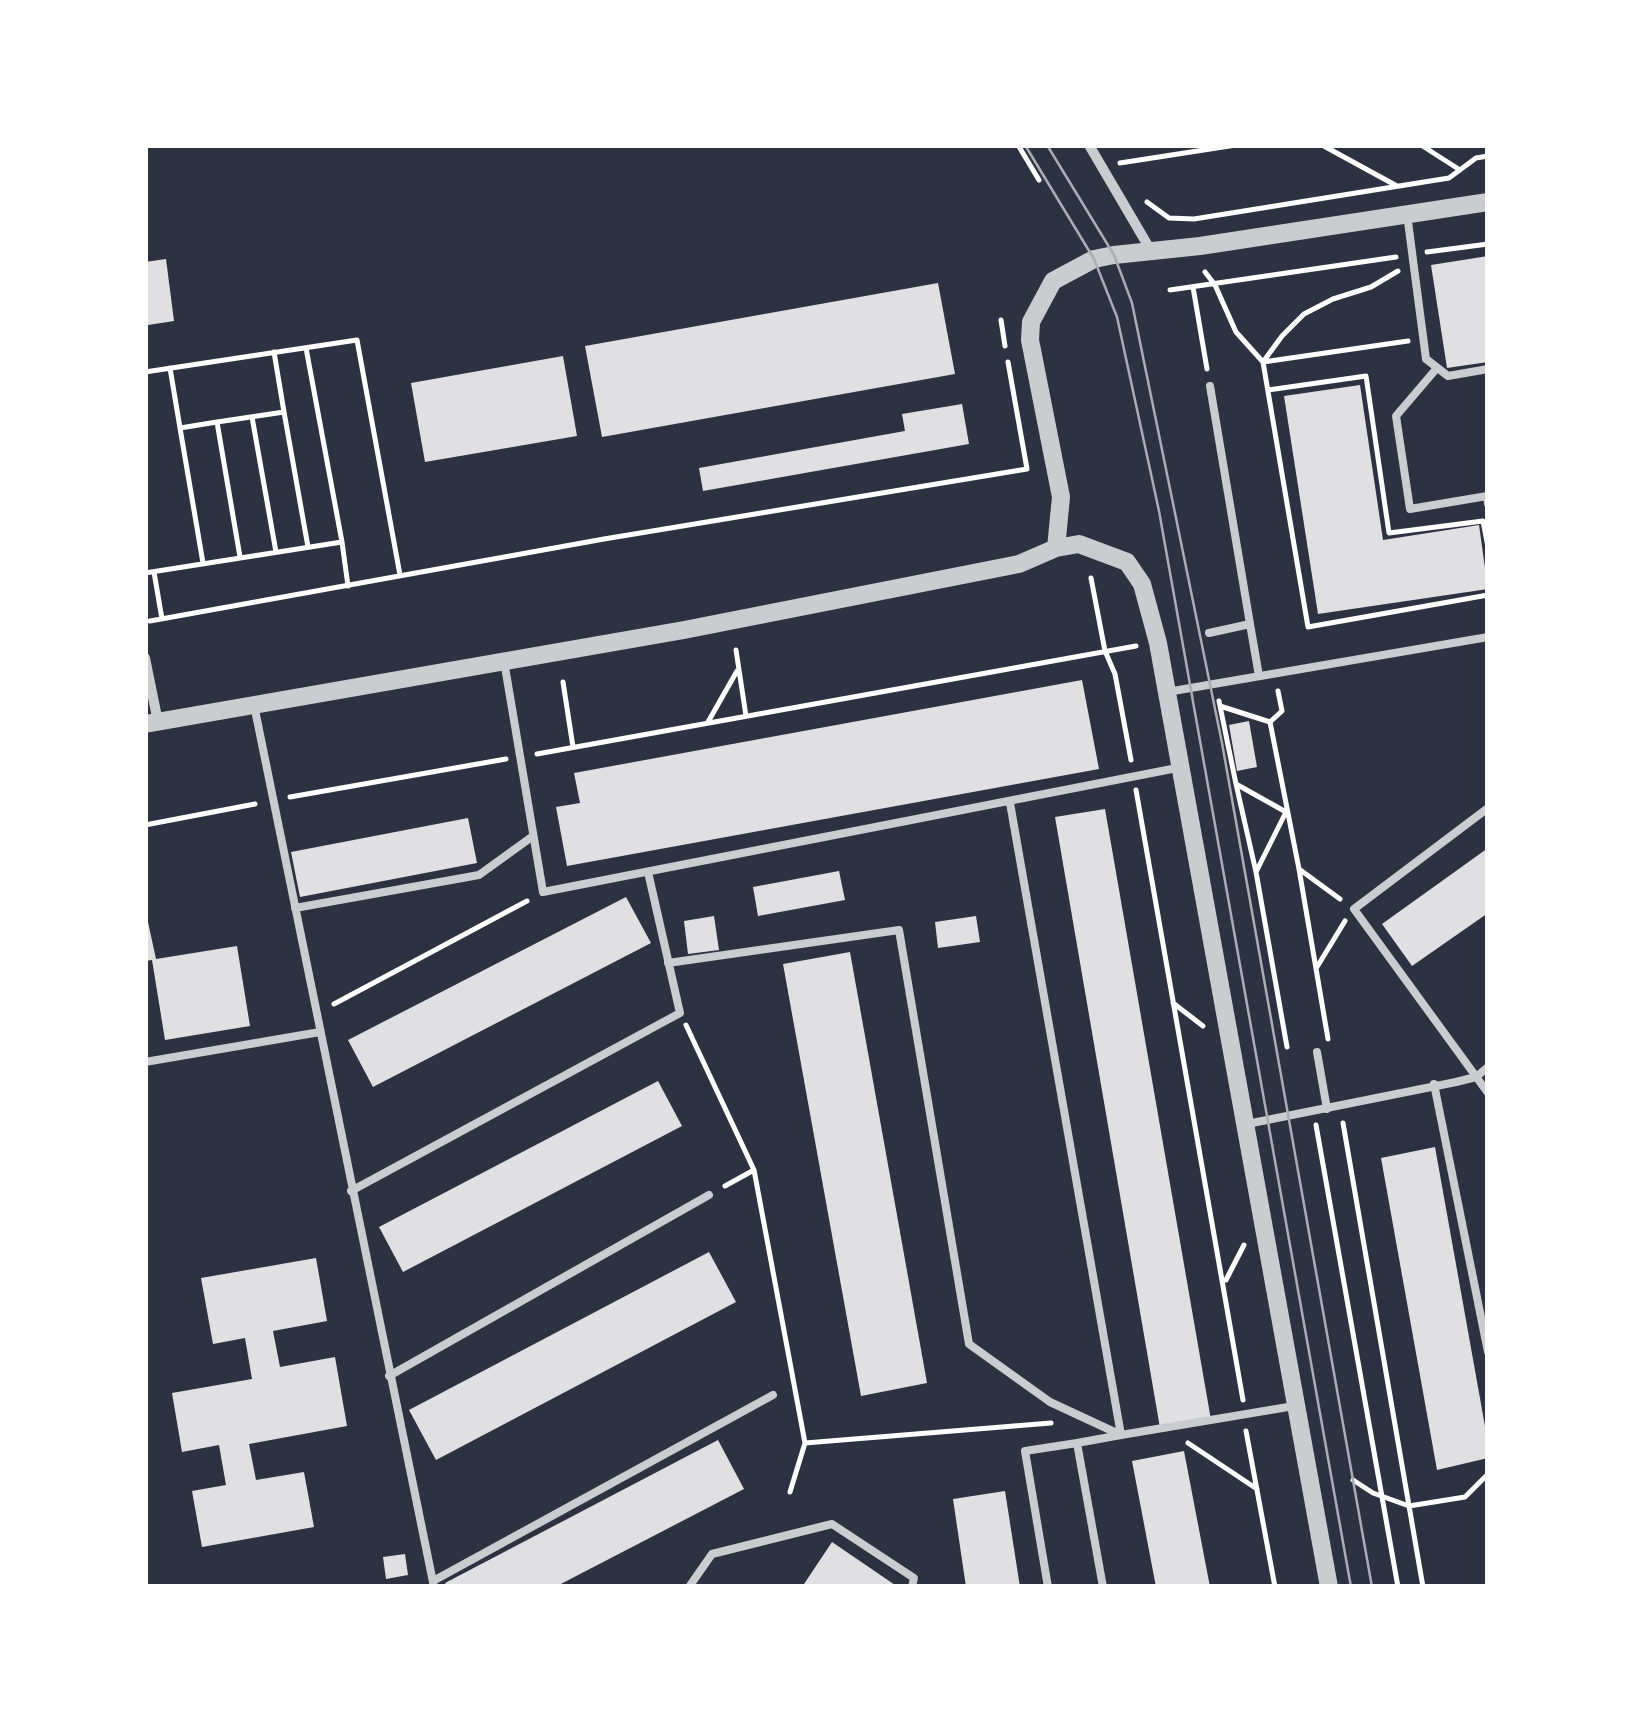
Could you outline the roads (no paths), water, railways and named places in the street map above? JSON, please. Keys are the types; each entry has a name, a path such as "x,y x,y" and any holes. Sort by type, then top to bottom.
{"street":[{"path":"1089,145 1150,249"},
{"path":"1056,548 1060,497 1030,340 1031,322 1053,281 1094,260 1150,249 1200,246 1488,202"},
{"path":"145,658 152,723 684,630 1019,564 1056,548 1080,544 1127,562 1142,584 1182,767 1294,1406 1330,1587"}],"lane":[{"path":"1407,214 1426,359 1448,376 1488,369"},
{"path":"1437,368 1396,416 1410,509 1487,496 1488,504"},
{"path":"1210,386 1259,676"},
{"path":"1209,633 1250,624"},
{"path":"1167,692 1488,637"},
{"path":"504,661 543,892 1182,767"},
{"path":"254,704 434,1584 773,1395"},
{"path":"1010,802 1120,1435"},
{"path":"1488,808 1354,909 1488,1094"},
{"path":"295,908 479,875 533,836"},
{"path":"352,1191 680,1013 648,872"},
{"path":"668,963 899,930 969,1344 1050,1402 1120,1435"},
{"path":"145,1062 320,1032"},
{"path":"1318,1052 1327,1109"},
{"path":"1247,1124 1476,1076 1488,1068"},
{"path":"1434,1084 1488,1352"},
{"path":"389,1376 709,1195"},
{"path":"1048,1587 1025,1451 1294,1406"},
{"path":"1077,1443 1102,1587"},
{"path":"689,1587 712,1554 832,1524 914,1578 912,1587"}],"tram line":[{"path":"1025,145 1094,259 1117,317 1159,511 1351,1587"},
{"path":"1047,145 1114,255 1132,303 1222,743 1372,1587"}]}
